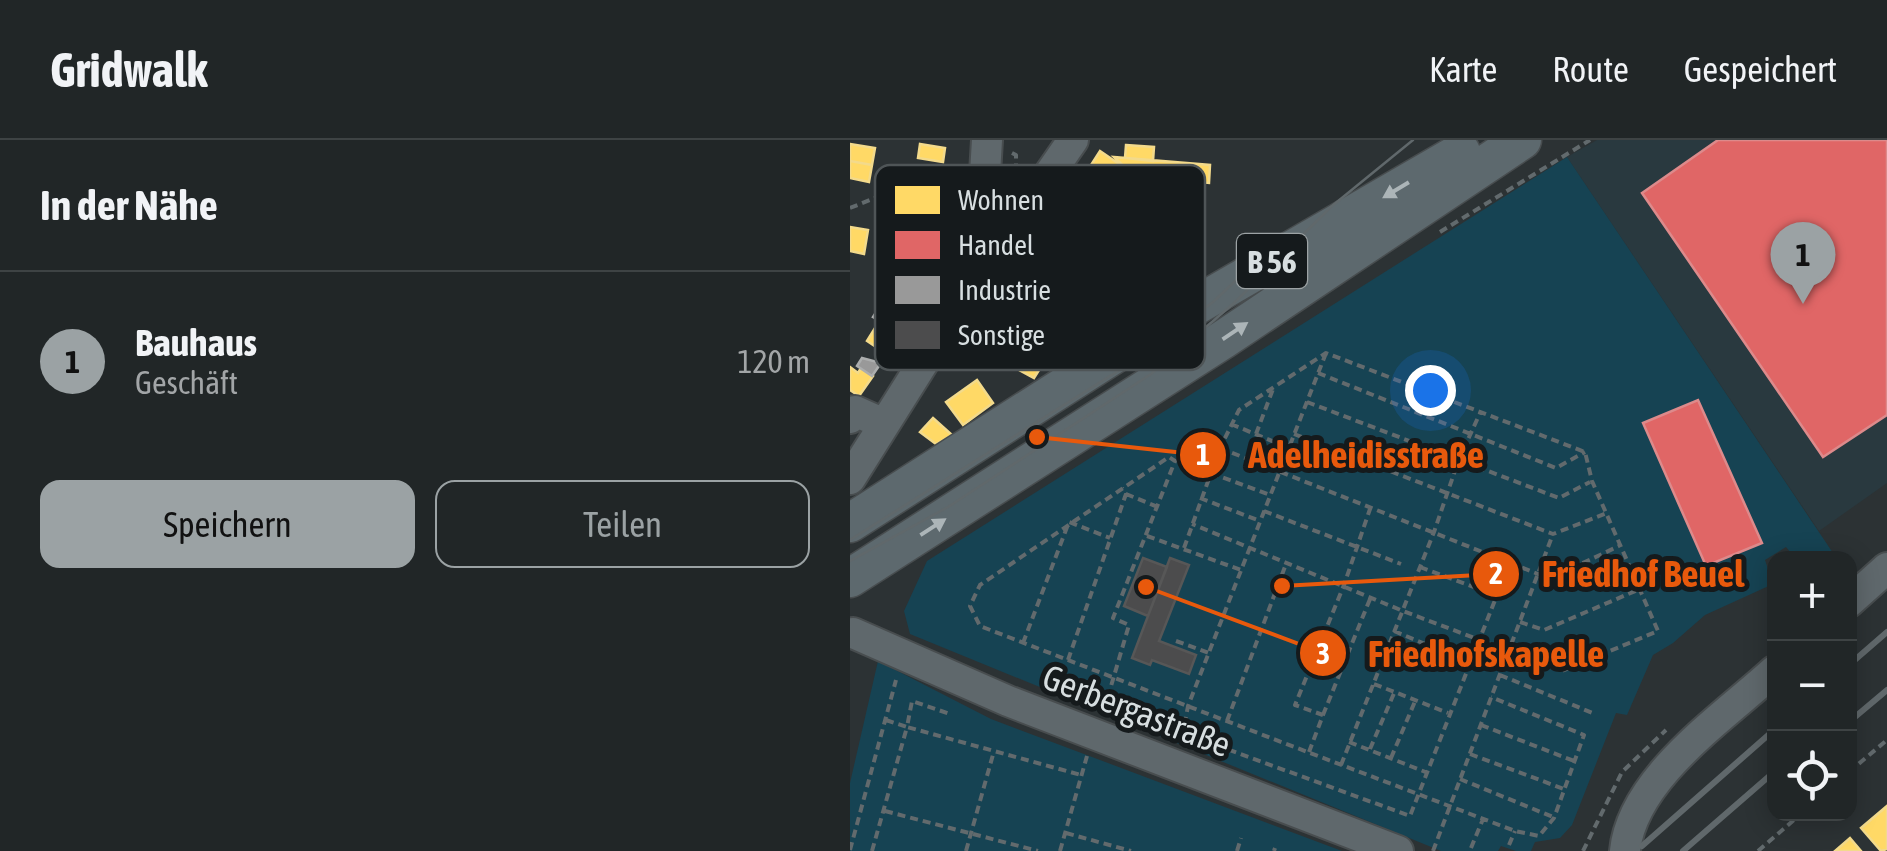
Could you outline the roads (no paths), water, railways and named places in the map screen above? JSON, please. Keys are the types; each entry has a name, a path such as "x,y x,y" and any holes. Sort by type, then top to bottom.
{"main road":[{"name":"B 56","path":"1205,300 1480,140"},
{"name":"B 56","path":"1205,350 1522,140"},
{"name":"B 56","path":"850,523 1089,370"},
{"name":"B 56","path":"850,578 1175,370"}],"street":[{"path":"1050,165 1065,142"},
{"path":"850,479 919,370"},
{"path":"850,418 856,411 884,424"},
{"path":"1857,596 1887,568"},
{"name":"Gerbergastraße","path":"851,628 1095,735 1398,851"},
{"path":"1625,851 1631,822 1651,788 1673,762 1767,676"}],"tram line":[{"path":"1205,328 1332,206 1413,140"},
{"path":"1205,308 1247,270"},
{"path":"850,540 1120,370"},
{"path":"850,561 948,507 1156,370"}],"railway":[{"path":"1857,658 1887,632"},
{"path":"1857,715 1887,690"},
{"path":"1642,846 1773,731"},
{"path":"1683,851 1767,778"}],"place":[{"name":"Bauhaus","path":"1803,304"},
{"name":"Adelheidisstraße","path":"1037,437"},
{"name":"Friedhof Beuel","path":"1282,586"},
{"name":"Friedhofskapelle","path":"1146,587"}]}
